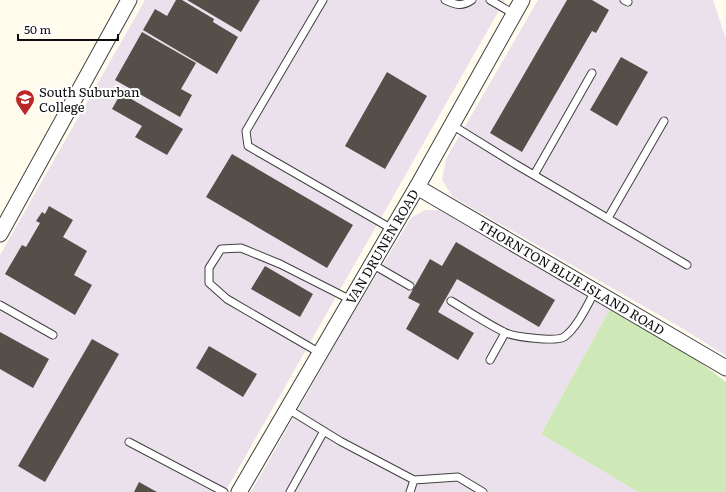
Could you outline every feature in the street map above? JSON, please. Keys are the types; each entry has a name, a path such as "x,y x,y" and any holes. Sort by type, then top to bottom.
{"street":[{"path":"0,234 129,0"},
{"name":"VAN DRUNEN ROAD","path":"239,492 417,187 522,0"},
{"name":"THORNTON BLUE ISLAND ROAD","path":"417,187 726,368"}],"lane":[{"path":"324,0 246,131 248,146 392,229"},
{"path":"445,0 454,4 465,5 472,0"},
{"path":"490,0 514,14"},
{"path":"534,175 592,73"},
{"path":"608,218 664,121"},
{"path":"452,125 687,265"},
{"path":"320,353 227,299 209,283 209,268 221,249 241,248 280,264 351,300"},
{"path":"372,264 410,286"},
{"path":"451,301 505,333 544,339 557,339 564,336 578,321 595,291"},
{"path":"0,305 52,335"},
{"path":"490,360 505,333"},
{"path":"288,409 324,431 414,480 458,477 483,492"},
{"path":"290,492 324,431"},
{"path":"129,442 224,492"},
{"path":"410,492 414,480"}],"shaded area":[{"path":"145,0 505,0 225,492 0,492 0,255"},
{"path":"538,0 713,0 726,39 726,356 680,327 453,197 442,180 446,159"},
{"path":"425,210 439,210 610,309 541,434 638,492 251,492 348,322 411,218"}],"green space":[{"path":"610,309 693,357 726,382 726,492 638,492 541,434"}],"building":[{"path":"176,0 182,0 214,19 213,22 238,37 217,74 143,30 155,9 167,16"},
{"path":"187,0 260,0 241,32"},
{"path":"567,0 592,0 609,10 596,33 592,31 522,152 490,133"},
{"path":"142,32 196,63 181,89 192,95 180,117 115,80"},
{"path":"621,57 648,72 617,126 590,110"},
{"path":"387,72 427,96 385,169 345,146"},
{"path":"121,93 183,129 167,155 135,137 142,126 112,109"},
{"path":"232,154 353,225 327,268 206,197"},
{"path":"49,206 73,220 63,237 87,251 74,275 92,285 75,315 5,274 22,245 26,247 40,223 36,221 42,212 45,214"},
{"path":"456,242 555,300 539,327 457,279 438,312 474,333 458,360 406,329 420,304 408,298 430,259 442,266"},
{"path":"265,266 313,294 300,317 251,289"},
{"path":"0,332 49,359 33,388 0,369"},
{"path":"92,339 119,354 45,482 18,466"},
{"path":"209,346 257,374 243,397 196,368"},
{"path":"139,482 157,492 134,492"}],"place":[{"name":"South Suburban College","path":"25,116"}]}
